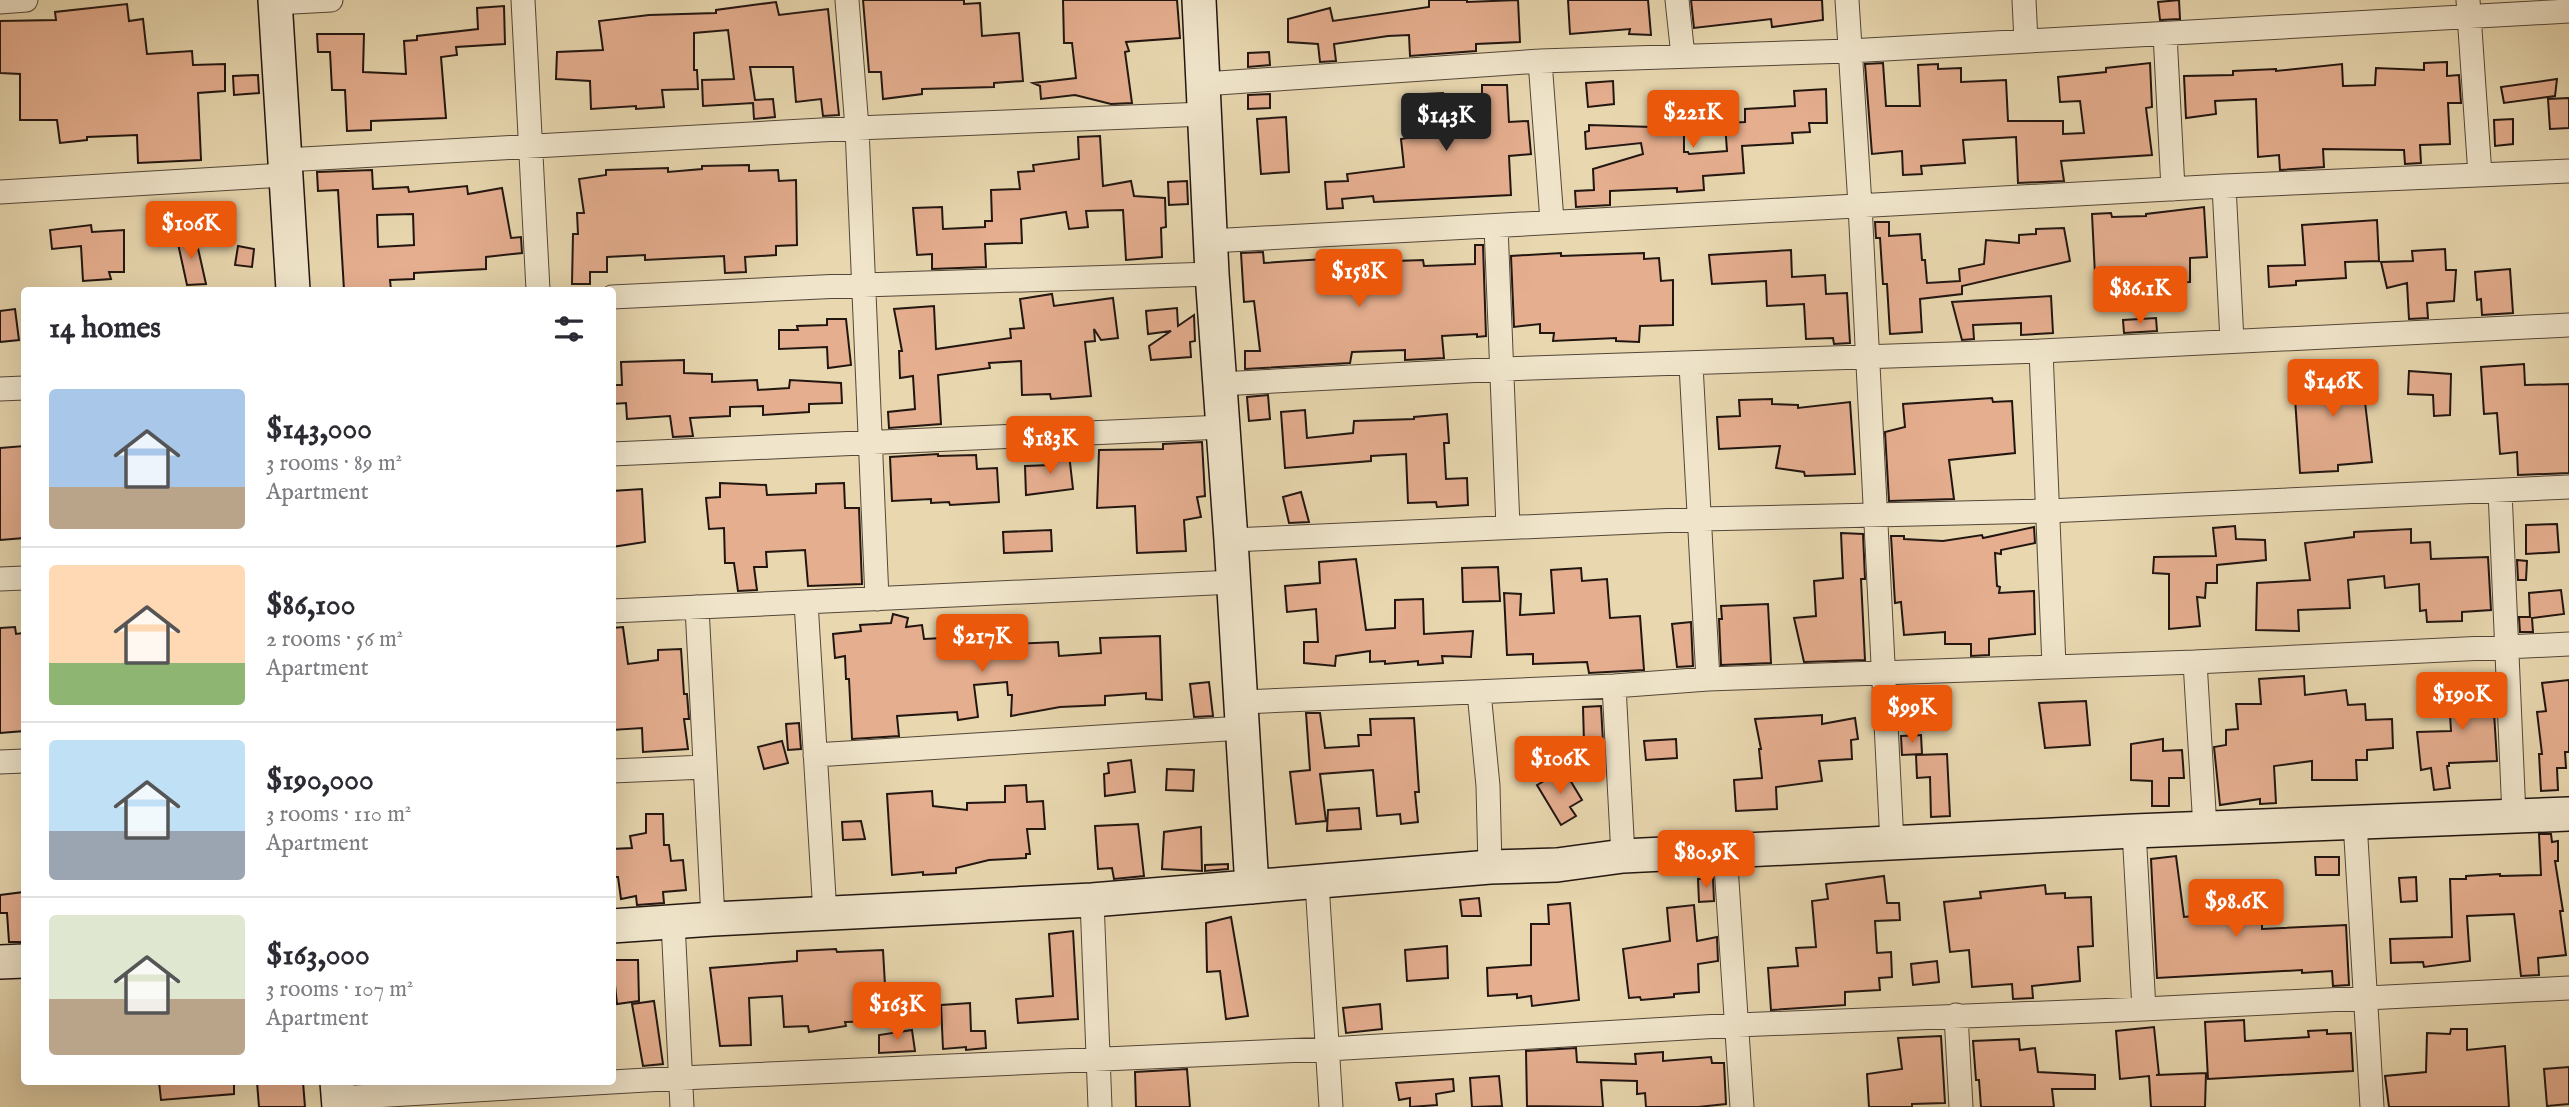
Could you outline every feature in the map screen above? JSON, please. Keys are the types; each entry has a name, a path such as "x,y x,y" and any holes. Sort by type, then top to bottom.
{"street":[{"path":"0,2 26,0"},
{"path":"293,287 275,2 331,0"},
{"path":"523,0 538,287"},
{"path":"847,0 857,128 877,599"},
{"path":"1199,0 1210,241 1252,887"},
{"path":"1677,0 1683,56"},
{"path":"1847,0 1892,843"},
{"path":"2024,0 2026,41"},
{"path":"0,192 531,146 857,128 1205,99 1540,61 1849,51 2165,34 2468,8 2569,11"},
{"path":"2468,8 2480,175"},
{"path":"2165,34 2172,189"},
{"path":"1540,61 1552,221"},
{"path":"1210,241 2224,186 2569,171"},
{"path":"2224,186 2232,341"},
{"path":"1496,226 1508,527"},
{"path":"616,297 863,285 1212,274"},
{"path":"1220,384 1503,369 1691,365 2041,351 2569,325"},
{"path":"2041,351 2054,666"},
{"path":"1691,365 1708,679"},
{"path":"0,389 21,388"},
{"path":"616,454 1223,427"},
{"path":"1231,540 1701,519 2048,511 2569,487"},
{"path":"2500,491 2514,816"},
{"path":"0,579 21,578"},
{"path":"616,611 1234,582"},
{"path":"806,602 825,914"},
{"path":"698,607 713,919"},
{"path":"815,755 1479,692 1708,679 2195,662 2569,644"},
{"path":"2195,662 2206,828"},
{"path":"1614,686 1623,856"},
{"path":"1479,692 1488,786 1490,867"},
{"path":"0,762 21,761"},
{"path":"616,771 705,766"},
{"path":"616,926 1092,900 1490,867 1557,864 1623,856 2134,831 2569,814"},
{"path":"2355,822 2372,1107"},
{"path":"2134,831 2144,1009"},
{"path":"1725,851 1742,1107"},
{"path":"1317,883 1331,1107"},
{"path":"1092,900 1100,1107"},
{"path":"673,922 682,1107"},
{"path":"0,962 21,961"},
{"path":"616,1081 1328,1049 1737,1025 2569,988"},
{"path":"1956,1015 1961,1107"},
{"path":"338,1095 540,1085"}],"building":[{"path":"863,0 964,0 964,4 980,3 982,36 1019,33 1023,81 994,83 994,87 922,89 922,94 883,99 881,72 869,72"},
{"path":"1063,0 1177,0 1180,38 1126,42 1129,51 1125,52 1132,103 1111,104 1075,95 1041,99 1040,86 1033,83 1076,78 1072,43 1064,43"},
{"path":"1429,0 1518,0 1520,42 1476,44 1476,51 1410,56 1409,35 1388,36 1334,44 1336,61 1320,62 1318,44 1288,42 1288,19 1330,8 1333,21 1429,7"},
{"path":"1568,0 1648,0 1651,35 1629,34 1630,29 1570,34"},
{"path":"1691,0 1822,0 1823,20 1772,27 1771,19 1694,28"},
{"path":"2179,0 2180,19 2160,20 2158,2"},
{"path":"776,2 779,15 828,9 839,115 823,116 821,99 796,102 793,67 750,67 755,100 773,99 775,117 754,119 753,103 703,106 702,80 734,79 728,30 694,33 694,70 697,70 698,89 662,90 664,107 591,109 590,81 556,79 557,52 603,50 599,21 649,15 716,13 716,10"},
{"path":"127,4 129,21 143,19 147,54 192,51 193,65 225,64 225,91 198,93 201,160 138,163 137,135 87,137 87,140 60,143 57,120 20,120 20,74 0,73 0,21 56,20 55,12"},
{"path":"504,6 505,44 456,47 457,55 441,57 446,118 371,121 371,130 347,131 345,90 332,90 330,52 318,52 317,34 364,34 363,72 406,74 404,41 417,40 417,36 478,29 477,8"},
{"path":"1269,52 1270,65 1248,67 1248,53"},
{"path":"2447,62 2447,76 2459,75 2461,103 2448,103 2450,144 2420,145 2421,163 2405,164 2404,150 2323,149 2324,167 2280,170 2279,155 2258,157 2256,99 2215,101 2216,114 2186,118 2184,76 2233,75 2233,71 2276,71 2342,64 2343,86 2375,85 2376,68 2424,70 2424,63"},
{"path":"1883,63 1886,106 1920,106 1918,65 1938,64 1938,69 1961,68 1961,82 2006,80 2008,121 2063,121 2063,134 2084,133 2080,101 2060,102 2058,77 2106,72 2106,68 2150,63 2152,107 2146,108 2152,155 2061,161 2064,181 2018,183 2016,137 1963,140 1965,163 1921,166 1922,174 1903,175 1902,151 1872,154 1865,64"},
{"path":"258,75 259,93 234,95 233,76"},
{"path":"2557,79 2555,96 2504,103 2501,87"},
{"path":"1613,81 1614,104 1588,107 1586,83"},
{"path":"1482,85 1507,85 1509,122 1528,121 1531,154 1509,156 1511,195 1374,202 1373,196 1342,199 1343,208 1327,209 1325,182 1348,181 1347,174 1404,167 1401,139 1407,138 1405,95 1443,93 1445,106 1480,104"},
{"path":"1826,89 1827,123 1809,123 1810,132 1792,133 1793,143 1742,146 1744,173 1703,176 1704,190 1677,192 1677,188 1610,191 1610,205 1576,207 1575,191 1594,190 1593,169 1643,154 1641,143 1586,149 1585,132 1589,131 1589,125 1684,128 1684,152 1689,154 1727,151 1725,123 1745,122 1745,109 1795,106 1794,91"},
{"path":"1270,94 1270,108 1248,109 1248,95"},
{"path":"2569,98 2569,128 2550,129 2548,99"},
{"path":"1286,117 1289,172 1261,174 1257,119"},
{"path":"2513,119 2513,144 2495,146 2494,120"},
{"path":"1100,136 1103,186 1131,181 1134,196 1165,198 1166,227 1161,228 1162,257 1126,260 1123,210 1086,211 1088,227 1069,229 1066,212 1021,219 1022,243 985,244 986,267 932,269 932,254 917,255 913,208 942,207 943,229 985,227 985,221 992,221 991,190 1020,189 1018,172 1034,171 1033,165 1079,159 1078,137"},
{"path":"749,165 749,171 778,170 779,181 796,180 797,245 776,246 776,255 745,257 746,272 725,273 724,256 645,260 645,255 607,257 607,272 590,272 590,284 572,284 573,234 578,234 577,213 584,213 579,179 606,175 606,170 668,168 668,172 702,169 702,166"},
{"path":"372,170 373,189 408,187 409,192 467,186 468,194 502,188 511,238 521,237 522,253 486,257 486,269 414,273 414,279 390,280 391,287 344,287 338,190 318,191 317,172","holes":["413,214 414,245 378,247 377,215"]},
{"path":"1187,181 1188,204 1169,205 1168,182"},
{"path":"2204,207 2207,257 2190,258 2190,282 2139,283 2138,273 2095,275 2092,214 2111,213 2112,217 2146,216"},
{"path":"2377,220 2379,261 2345,262 2346,278 2296,281 2296,285 2269,287 2268,266 2305,265 2302,225"},
{"path":"1875,222 1889,222 1889,236 1920,234 1927,283 1960,281 1959,269 1984,264 1986,240 2019,243 2019,235 2036,234 2036,229 2064,228 2070,261 1962,286 1962,294 1920,299 1922,332 1890,334 1887,284 1883,284 1880,238 1876,238"},
{"path":"91,225 92,232 124,230 124,272 109,272 111,279 83,281 81,246 52,249 50,230"},
{"path":"195,235 206,284 187,285 177,239"},
{"path":"1475,245 1483,245 1486,336 1442,336 1444,358 1405,360 1405,350 1352,352 1350,363 1245,369 1245,351 1260,351 1254,301 1244,302 1241,253 1263,252 1264,263 1355,257 1355,267 1360,268 1396,264 1396,261 1423,260 1424,266 1475,264"},
{"path":"238,246 254,249 252,267 235,265"},
{"path":"2445,249 2446,270 2456,270 2454,301 2427,303 2428,318 2409,319 2407,283 2387,288 2381,262 2413,261 2412,251"},
{"path":"1791,250 1792,277 1825,275 1826,294 1847,293 1850,343 1834,344 1833,338 1806,339 1804,304 1767,306 1766,281 1712,284 1709,255"},
{"path":"1561,253 1561,256 1644,253 1644,259 1659,258 1661,281 1673,280 1673,325 1640,326 1639,342 1616,341 1616,338 1553,341 1554,333 1540,333 1540,324 1514,327 1511,256"},
{"path":"2510,269 2513,313 2482,315 2481,299 2477,300 2475,272"},
{"path":"1052,294 1054,306 1113,298 1118,338 1101,340 1094,329 1095,341 1085,342 1091,396 1051,399 1050,394 1022,395 1021,361 989,363 990,368 938,375 941,424 889,428 888,412 915,409 913,376 900,378 899,351 902,351 894,309 934,306 936,349 1011,338 1010,329 1024,328 1020,299"},
{"path":"2051,296 2053,333 2021,335 2021,323 1973,325 1974,339 1962,340 1952,302"},
{"path":"1177,308 1178,326 1194,315 1195,341 1190,342 1191,357 1151,360 1149,346 1171,331 1148,334 1146,311"},
{"path":"15,309 19,340 0,342 0,311"},
{"path":"2156,318 2157,331 2124,333 2123,320"},
{"path":"827,319 846,319 851,365 828,368 827,347 779,349 779,330 798,330 797,326 827,325"},
{"path":"684,360 684,373 712,374 712,382 757,380 758,390 789,388 790,380 841,383 842,403 809,404 809,412 763,415 763,406 730,407 730,416 690,418 693,436 673,437 670,416 627,419 626,403 616,404 616,385 622,385 621,362"},
{"path":"2367,364 2370,402 2365,402 2372,462 2338,465 2338,471 2300,473 2294,383 2316,380 2316,370"},
{"path":"2524,364 2525,385 2569,384 2569,473 2518,475 2517,452 2500,454 2497,413 2484,414 2481,367"},
{"path":"2409,371 2451,374 2450,415 2434,416 2433,395 2408,394"},
{"path":"1268,395 1270,419 1249,421 1247,397"},
{"path":"1992,398 1993,402 2012,401 2015,453 1949,460 1954,499 1889,501 1885,432 1905,427 1903,404"},
{"path":"1772,399 1772,404 1798,405 1798,408 1850,402 1855,474 1805,476 1804,472 1776,468 1780,446 1719,449 1717,417 1740,416 1739,400"},
{"path":"1305,410 1307,438 1353,433 1354,421 1414,419 1447,414 1449,443 1444,443 1446,479 1467,478 1468,505 1437,507 1436,502 1408,503 1406,454 1371,456 1371,461 1285,468 1281,412"},
{"path":"1202,442 1205,496 1197,497 1201,517 1184,520 1186,551 1137,553 1135,506 1097,508 1099,450 1163,449 1163,444"},
{"path":"21,446 21,538 0,540 0,448"},
{"path":"1069,454 1073,489 1026,495 1025,466 1050,465 1049,456"},
{"path":"976,455 977,469 997,468 999,502 950,505 949,502 931,503 931,499 892,501 890,457"},
{"path":"720,483 766,485 767,495 816,493 816,484 844,483 845,508 859,508 862,584 808,586 805,550 766,552 767,567 754,567 757,590 738,591 734,563 725,563 724,528 709,529 706,498 720,497"},
{"path":"642,489 645,542 616,546 616,491"},
{"path":"1301,492 1309,522 1289,523 1283,497"},
{"path":"2557,524 2559,552 2526,554 2526,525"},
{"path":"2235,526 2236,539 2265,540 2266,560 2217,565 2217,583 2206,583 2205,598 2197,597 2200,626 2169,629 2169,574 2153,573 2154,557 2216,556 2213,528"},
{"path":"2034,527 2035,543 2001,550 2001,554 1995,553 1999,593 2034,591 2035,634 1989,639 1989,655 1971,656 1971,644 1945,644 1945,632 1904,635 1901,602 1895,603 1891,536 1943,541 1982,535 1983,538"},
{"path":"2411,529 2411,543 2430,542 2431,559 2488,557 2491,610 2462,612 2462,621 2427,622 2426,610 2420,611 2419,584 2385,588 2384,576 2348,580 2350,608 2298,610 2299,631 2256,630 2257,583 2310,580 2305,543 2354,537 2354,532"},
{"path":"1051,530 1052,551 1004,553 1003,532"},
{"path":"1841,533 1863,534 1865,579 1861,579 1865,660 1804,662 1794,618 1816,616 1814,581 1843,578"},
{"path":"1356,559 1366,630 1395,628 1395,600 1423,599 1424,634 1473,631 1471,657 1442,656 1443,663 1418,665 1418,661 1385,664 1385,661 1370,662 1370,651 1336,656 1335,666 1304,663 1304,642 1318,642 1316,609 1287,612 1285,586 1320,583 1319,562"},
{"path":"2517,560 2527,561 2526,580 2518,580"},
{"path":"1498,567 1500,601 1463,602 1462,568"},
{"path":"1581,568 1582,581 1607,579 1610,618 1640,616 1644,670 1589,673 1587,662 1533,664 1533,654 1507,655 1504,593 1521,594 1520,615 1554,613 1551,570"},
{"path":"2561,590 2564,614 2532,618 2533,632 2520,632 2519,617 2530,617 2529,593"},
{"path":"1768,604 1771,663 1721,665 1721,606"},
{"path":"893,614 908,618 906,627 922,625 924,639 962,637 961,633 1008,629 1009,644 1058,642 1059,656 1101,653 1100,638 1160,636 1162,700 1146,699 1146,693 1105,696 1105,705 1060,707 1011,716 1012,695 1008,695 1007,682 974,685 978,717 958,720 957,712 897,716 899,736 852,739 845,656 835,658 833,634 861,631 860,625 891,623"},
{"path":"1691,622 1693,666 1677,667 1672,624"},
{"path":"15,627 16,634 21,633 21,731 0,733 0,628"},
{"path":"623,627 628,664 658,660 658,650 681,649 684,694 687,694 689,719 684,719 688,749 643,752 642,728 616,730 616,628"},
{"path":"2304,676 2305,695 2346,690 2348,705 2365,704 2366,720 2392,719 2393,748 2367,750 2367,760 2356,760 2357,780 2312,780 2312,761 2274,766 2276,803 2260,804 2260,799 2220,805 2214,747 2226,745 2226,730 2238,729 2236,704 2261,704 2259,679"},
{"path":"2492,680 2497,761 2449,763 2447,766 2450,788 2434,790 2431,768 2421,770 2417,732 2451,731 2448,682"},
{"path":"2569,680 2569,752 2565,752 2566,768 2557,768 2558,790 2541,791 2539,754 2542,754 2537,712 2546,711 2542,683"},
{"path":"1209,682 1213,716 1194,717 1190,684"},
{"path":"2086,701 2090,745 2045,748 2039,703"},
{"path":"1601,706 1603,742 1584,743 1583,707"},
{"path":"1306,713 1320,713 1325,748 1359,746 1358,735 1371,735 1370,719 1414,718 1419,792 1415,792 1418,822 1401,824 1400,814 1377,816 1373,770 1320,774 1326,821 1296,824 1290,772 1310,770"},
{"path":"1822,715 1822,724 1855,718 1858,739 1851,740 1852,759 1819,761 1822,781 1776,787 1777,809 1736,811 1734,780 1762,778 1761,749 1755,719"},
{"path":"799,723 801,749 788,750 786,724"},
{"path":"1921,735 1922,754 1902,755 1901,736"},
{"path":"1676,739 1677,758 1646,760 1644,741"},
{"path":"2163,739 2163,751 2182,750 2184,778 2169,778 2169,806 2152,806 2152,781 2131,780 2131,744"},
{"path":"782,741 788,763 764,769 758,747"},
{"path":"1947,754 1950,816 1931,817 1930,777 1917,778 1916,755"},
{"path":"1131,760 1135,792 1105,796 1104,774 1109,773 1108,763"},
{"path":"1167,769 1194,770 1193,791 1166,790"},
{"path":"1564,770 1582,800 1570,807 1576,816 1561,825 1537,785"},
{"path":"1026,785 1027,802 1043,801 1045,829 1027,829 1030,854 1026,854 1026,858 989,860 956,868 956,873 892,875 887,794 932,791 933,806 967,810 967,803 1005,802 1005,786"},
{"path":"1359,808 1361,829 1327,831 1328,810"},
{"path":"646,814 663,814 664,845 669,845 671,861 683,860 686,890 663,892 664,903 637,905 636,896 621,899 616,877 616,849 632,848 630,836 646,833"},
{"path":"861,821 865,839 843,840 842,822"},
{"path":"1138,824 1144,876 1114,879 1112,868 1098,869 1095,826"},
{"path":"1201,827 1202,871 1162,869 1164,832"},
{"path":"2539,834 2551,834 2552,842 2558,841 2558,861 2555,861 2563,911 2560,911 2566,955 2538,958 2539,975 2521,976 2514,914 2467,916 2470,961 2424,967 2423,962 2391,963 2390,939 2452,937 2450,879 2500,874 2541,875"},
{"path":"2176,856 2184,917 2262,909 2262,929 2346,925 2349,985 2333,986 2332,971 2302,973 2302,970 2157,978 2151,859"},
{"path":"2315,857 2339,857 2339,875 2316,875"},
{"path":"1228,864 1228,869 1205,871 1205,865"},
{"path":"1884,876 1887,903 1899,903 1900,920 1875,921 1877,953 1891,952 1892,977 1879,978 1880,990 1845,992 1845,1005 1771,1010 1768,968 1798,966 1796,948 1816,947 1812,901 1828,899 1826,884"},
{"path":"2416,877 2417,901 2401,902 2399,878"},
{"path":"1713,878 1714,901 1699,902 1698,879"},
{"path":"2045,885 2046,894 2065,893 2065,898 2091,897 2093,946 2078,947 2080,981 2032,986 2033,998 2013,999 2012,984 1972,987 1969,950 1950,952 1944,902 1981,898 1980,892"},
{"path":"21,892 21,942 9,942 7,913 0,913 0,895"},
{"path":"1479,898 1481,916 1462,916 1460,900"},
{"path":"1570,903 1579,1000 1532,1006 1531,996 1488,996 1487,968 1531,965 1531,924 1549,924 1548,905"},
{"path":"1694,905 1697,941 1717,937 1718,961 1698,964 1699,992 1641,1000 1640,997 1629,998 1623,949 1670,941 1667,908"},
{"path":"1231,917 1248,1016 1226,1019 1220,971 1207,972 1206,923"},
{"path":"1073,931 1078,1019 1018,1023 1016,999 1053,996 1049,934"},
{"path":"1447,946 1448,978 1407,981 1405,950"},
{"path":"836,949 837,952 883,950 887,1021 845,1022 846,1026 809,1032 808,1026 784,1027 782,996 749,998 751,1045 720,1046 710,968 797,961 797,951"},
{"path":"616,960 638,960 639,1001 617,1004"},
{"path":"1937,961 1939,982 1913,985 1911,964"},
{"path":"654,1001 663,1064 643,1066 632,1004"},
{"path":"970,1003 971,1031 985,1031 986,1048 943,1049 941,1005"},
{"path":"1380,1004 1382,1029 1346,1033 1343,1008"},
{"path":"2244,1020 2245,1041 2309,1037 2308,1031 2327,1030 2327,1034 2351,1033 2353,1071 2208,1079 2205,1022"},
{"path":"2154,1027 2159,1075 2206,1073 2205,1107 2151,1107 2149,1076 2120,1079 2116,1031"},
{"path":"2451,1029 2467,1029 2467,1050 2505,1046 2509,1107 2389,1107 2385,1076 2426,1072 2427,1033 2450,1034"},
{"path":"912,1030 915,1051 879,1053 879,1035"},
{"path":"1941,1036 1945,1103 1912,1104 1912,1107 1869,1107 1867,1074 1902,1069 1898,1038"},
{"path":"2019,1039 2020,1050 2035,1048 2038,1072 2095,1075 2095,1089 2052,1089 2054,1107 1981,1107 1973,1041"},
{"path":"1576,1048 1577,1062 1636,1064 1635,1054 1663,1052 1663,1061 1711,1057 1712,1063 1724,1063 1726,1104 1646,1107 1645,1093 1637,1094 1637,1081 1601,1080 1603,1107 1527,1106 1526,1051"},
{"path":"2569,1067 2569,1104 2547,1106 2544,1069"},
{"path":"1187,1069 1190,1107 1136,1107 1135,1072"},
{"path":"1499,1076 1502,1106 1472,1107 1470,1078"},
{"path":"1453,1079 1454,1091 1436,1094 1437,1105 1410,1107 1410,1098 1399,1100 1396,1083"},
{"path":"159,1085 234,1085 234,1094 161,1100"},
{"path":"257,1085 303,1085 305,1107 259,1107"}]}
